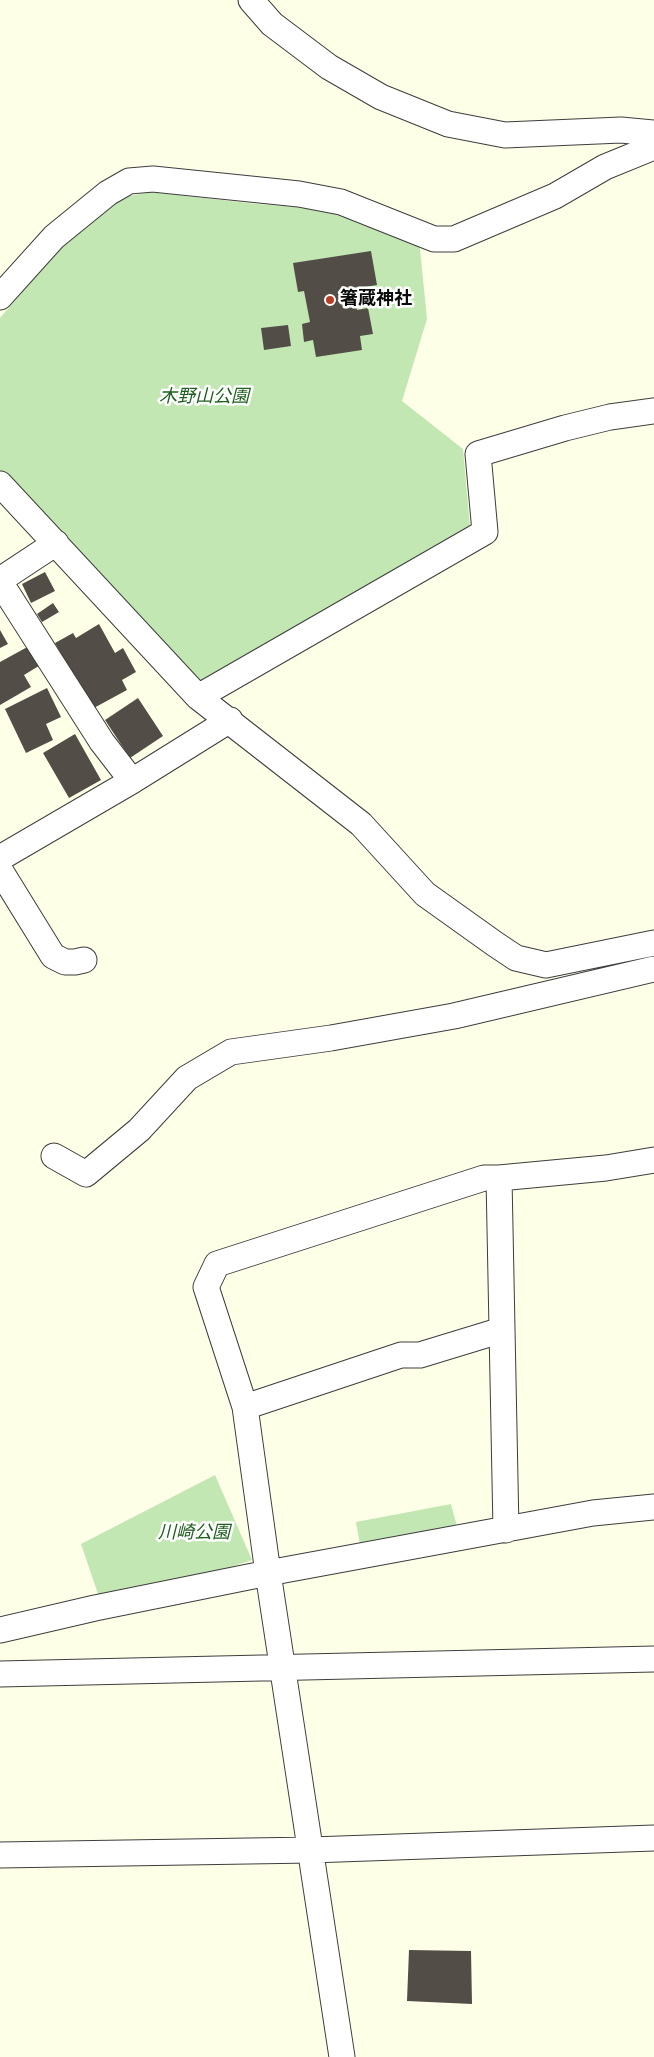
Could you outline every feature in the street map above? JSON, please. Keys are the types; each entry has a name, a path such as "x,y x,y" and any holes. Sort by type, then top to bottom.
{"street":[{"path":"251,0 272,24 329,67 381,97 448,124 506,135 621,130 654,133"},
{"path":"0,297 54,237 108,193 129,181 153,179 299,194 341,202 434,239 454,239 555,196 604,167 654,147"},
{"path":"198,697 485,532 478,454 565,428 610,417 654,411"},
{"path":"0,484 198,697 230,720 361,824 425,894 516,958 546,965 654,944"},
{"path":"56,543 0,581 102,742 132,781"},
{"path":"0,858 132,781 230,720"},
{"path":"0,870 53,956 65,962 84,960"},
{"path":"54,1156 86,1174 139,1130 187,1078 231,1052 331,1038 454,1016 654,969"},
{"path":"342,2057 284,1667 268,1573 245,1407 206,1287 217,1264 484,1178 606,1168 654,1160"},
{"path":"499,1178 506,1530"},
{"path":"245,1407 401,1355 420,1355 502,1330"},
{"path":"0,1630 95,1608 268,1573 593,1513 654,1507"},
{"path":"0,1674 654,1659"},
{"path":"0,1856 311,1850 654,1838"}],"green space":[{"name":"木野山公園","path":"150,192 258,204 337,210 419,239 427,319 402,401 463,449 470,527 201,684 0,471 0,318 91,213 109,200"},
{"name":"川崎公園","path":"215,1475 252,1560 213,1573 99,1597 81,1544"},
{"path":"451,1504 458,1530 361,1550 356,1522"}],"building":[{"name":"箸蔵神社","path":"371,251 377,285 353,289 357,310 368,308 373,334 360,336 362,350 316,357 313,340 304,342 302,324 310,322 304,291 298,292 293,263"},
{"path":"288,325 291,346 264,350 261,328"},
{"path":"45,572 55,591 31,603 22,584"},
{"path":"53,603 59,612 42,622 37,614"},
{"path":"99,624 115,653 123,648 136,672 122,680 127,690 92,709 55,643 73,633 76,638"},
{"path":"0,630 8,644 0,648"},
{"path":"31,645 42,664 24,675 31,687 0,705 0,662"},
{"path":"47,688 61,717 46,724 53,740 26,753 5,709"},
{"path":"138,698 163,736 130,758 105,720"},
{"path":"75,734 101,780 69,798 43,753"},
{"path":"409,1950 471,1951 472,2004 407,2001"}],"place":[{"name":"箸蔵神社","path":"330,300"}]}
